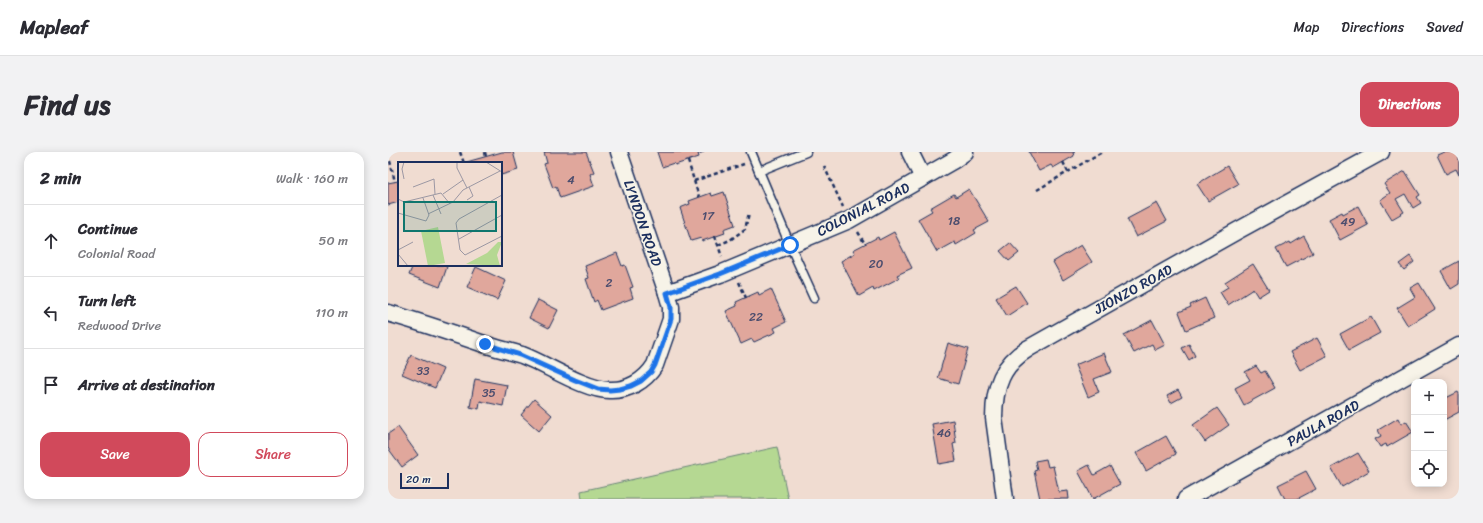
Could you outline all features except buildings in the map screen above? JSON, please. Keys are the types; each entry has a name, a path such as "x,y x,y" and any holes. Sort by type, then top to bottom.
{"street":[{"name":"LYNDON ROAD","path":"388,313 520,355 598,389 615,390 631,386 641,381 651,372 655,365 671,319 671,307 619,152"},
{"path":"910,152 923,178"},
{"name":"COLONIAL ROAD","path":"667,293 720,274 848,220 954,160 965,152"},
{"name":"JIONZO ROAD","path":"1005,499 994,418 994,405 998,382 1004,371 1016,357 1029,348 1237,231 1381,152"},
{"name":"PAULA ROAD","path":"1186,499 1459,346"}],"lane":[{"path":"751,152 814,298"},
{"path":"759,171 806,152"}],"path":[{"path":"460,152 464,162"},
{"path":"485,152 486,156"},
{"path":"1037,190 1102,152"},
{"path":"390,161 395,182"},
{"path":"688,161 699,197"},
{"path":"1063,162 1068,172"},
{"path":"694,181 744,164"},
{"path":"718,245 730,240 745,229 749,214"}],"green space":[{"path":"777,447 788,499 582,499 581,491"}],"route":[{"path":"485,344 533,360 598,389 615,390 631,386 646,377 655,365 672,314 667,293 720,274 790,245"}]}
